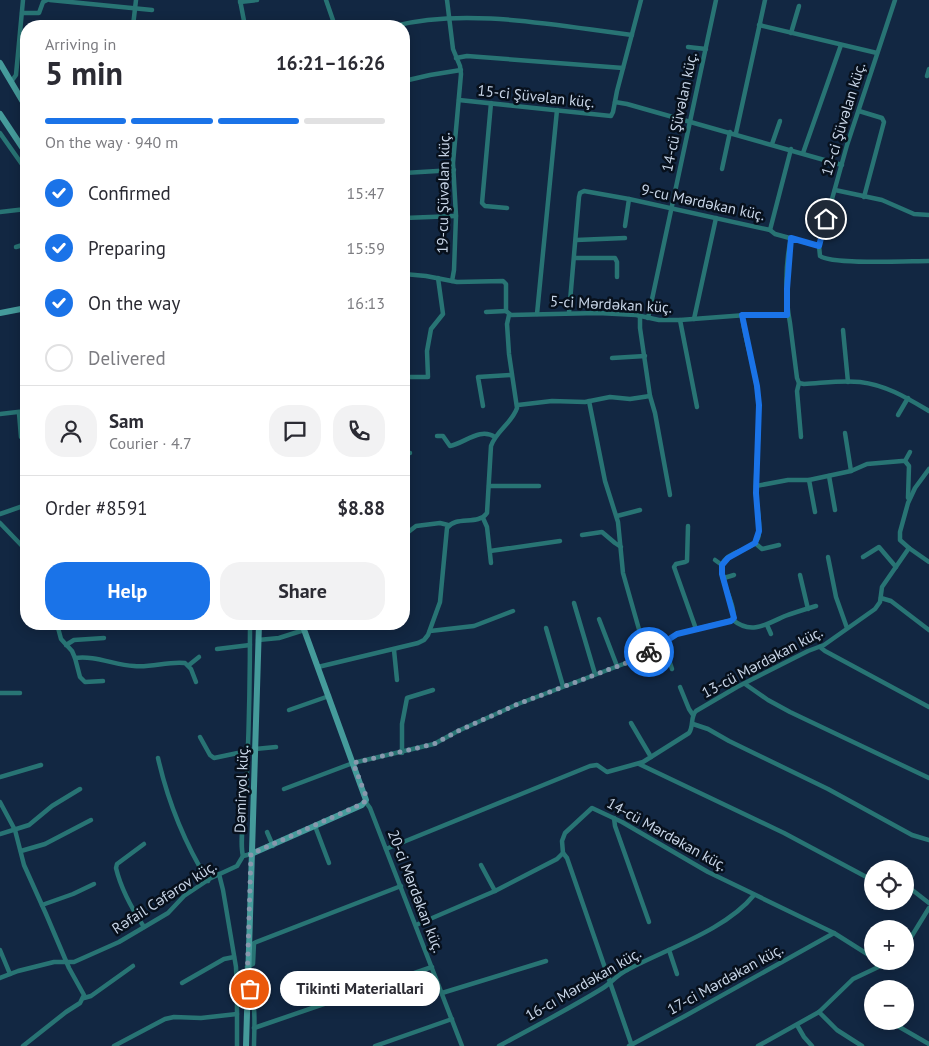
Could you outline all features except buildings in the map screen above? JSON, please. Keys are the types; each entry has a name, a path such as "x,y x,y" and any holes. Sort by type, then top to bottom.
{"main road":[{"path":"0,63 20,97"},
{"path":"0,116 20,146"},
{"path":"0,314 20,309"},
{"path":"251,750 257,630"},
{"name":"Dəmiryol küç.","path":"244,1046 248,967 248,855 251,750 257,630"},
{"path":"244,1046 248,855 273,846 362,804 365,802 366,796 304,630"}],"street":[{"path":"21,20 23,0"},
{"path":"22,13 39,14 44,2 48,0 152,10"},
{"path":"134,20 136,0"},
{"path":"244,20 240,1 257,0"},
{"path":"326,0 333,20"},
{"name":"19-cu Şüvəlan küç.","path":"447,0 452,44 461,70 454,170 456,216 452,281"},
{"name":"15-ci Şüvəlan küç.","path":"458,100 611,116 641,0"},
{"name":"14-cü Şüvəlan küç.","path":"648,318 716,0"},
{"path":"736,134 765,0"},
{"name":"12-ci Şüvəlan küç.","path":"819,246 842,165 895,0"},
{"path":"791,33 798,6"},
{"path":"410,23 449,17 534,23 632,34"},
{"path":"759,25 877,53"},
{"path":"11,82 16,74 20,33"},
{"path":"803,153 840,45"},
{"path":"688,47 706,49"},
{"path":"456,58 467,56 623,68"},
{"path":"927,76 929,69"},
{"path":"410,80 461,70"},
{"path":"615,102 691,121 842,165"},
{"path":"491,103 482,203 485,206 507,208"},
{"path":"537,314 557,110"},
{"path":"859,111 882,118 884,122 864,197"},
{"path":"772,144 780,121"},
{"path":"722,169 730,132"},
{"path":"0,133 20,161"},
{"path":"770,230 791,149"},
{"path":"410,173 454,170"},
{"path":"835,190 891,202 914,214 929,215"},
{"name":"9-cu Mərdəkan küç.","path":"569,313 579,197 582,192 629,199 770,230 775,234 819,246 820,256 824,259 929,261"},
{"path":"624,226 629,199"},
{"path":"0,212 20,209"},
{"path":"410,218 456,216"},
{"path":"694,319 716,218"},
{"path":"576,240 625,238"},
{"path":"791,238 787,315 790,323 799,383 797,391 801,437"},
{"path":"16,247 20,246"},
{"path":"574,258 615,258 617,262 617,278"},
{"path":"410,275 452,281 503,281 506,284 507,332 511,375 518,405 513,417 495,437 490,450 488,511 483,518 448,525 440,523 416,526 410,531"},
{"path":"410,378 428,378 427,351 431,329 443,314 438,278"},
{"name":"5-ci Mərdəkan küç.","path":"486,312 569,313 680,320 742,315 787,315"},
{"path":"722,565 728,558 755,543 759,531 756,486 759,405 756,379 742,315"},
{"path":"640,316 650,396 655,413 670,495"},
{"path":"680,320 697,407"},
{"path":"843,330 848,382"},
{"path":"612,358 644,356"},
{"path":"483,406 478,377 511,375"},
{"path":"799,383 860,382 877,386 908,398 929,411"},
{"path":"518,405 552,401 589,402 610,397 630,399 650,396"},
{"path":"898,415 908,398"},
{"path":"589,402 605,481 620,529 623,573 646,654"},
{"path":"0,414 19,413 20,424"},
{"path":"437,436 443,436 450,446 478,434 489,433 495,437"},
{"path":"845,433 851,471"},
{"path":"905,461 910,452"},
{"path":"756,486 792,480 809,480 851,471 867,464 905,461"},
{"path":"905,461 909,466 910,481 908,503 900,536 902,542 929,562"},
{"path":"908,503 918,484 928,473"},
{"path":"829,476 835,510"},
{"path":"809,480 816,512"},
{"path":"910,481 918,484"},
{"path":"489,486 539,486"},
{"path":"0,514 20,508"},
{"path":"617,516 640,510"},
{"path":"483,518 487,527 491,562"},
{"path":"0,523 20,544"},
{"path":"318,667 394,650 422,642 426,638 442,595 445,533 448,525"},
{"path":"688,526 687,560 676,564 674,567 696,629"},
{"path":"582,535 602,532 614,544 621,546"},
{"path":"490,551 560,541"},
{"path":"755,543 762,549 779,545"},
{"path":"862,557 879,547 896,567"},
{"name":"13-cü Mərdəkan küç.","path":"693,724 693,715 696,711 808,651 829,642 875,609 880,602 882,586 909,548"},
{"path":"828,557 836,597 847,628"},
{"path":"715,560 722,565 734,612 733,620"},
{"path":"800,575 808,609"},
{"path":"724,578 734,576"},
{"path":"881,598 892,601 929,630"},
{"path":"574,603 595,674"},
{"path":"284,789 353,763 434,744 458,731 563,686 646,654 677,634 733,620 749,628 761,627 816,606"},
{"path":"430,631 474,626 513,611"},
{"path":"599,619 617,666"},
{"path":"767,625 771,634"},
{"path":"546,628 563,686"},
{"path":"59,630 61,639 75,658 82,680 89,682 103,681"},
{"path":"250,630 251,750"},
{"path":"258,640 280,638 297,630"},
{"path":"66,645 74,640 104,638"},
{"path":"217,650 250,644"},
{"path":"661,644 672,669"},
{"path":"820,647 929,707"},
{"path":"394,650 397,680"},
{"path":"75,658 82,657 135,666 179,663 189,665 199,657"},
{"path":"189,665 196,682"},
{"path":"745,684 790,712 929,778"},
{"path":"680,687 693,715"},
{"path":"402,753 402,724 407,698 434,690"},
{"path":"0,693 20,693"},
{"path":"289,710 329,696"},
{"path":"631,723 651,757"},
{"path":"386,849 590,766 596,765 607,772 639,764 689,733 693,724 708,729 828,789 912,834 929,840"},
{"path":"200,737 212,757 216,758 251,750 276,747"},
{"path":"158,758 165,786 178,823 192,854 208,881"},
{"path":"639,764 784,833 864,876"},
{"path":"0,777 41,765"},
{"path":"0,834 30,825 52,806 80,789"},
{"path":"0,802 15,830 24,865 66,962 84,998"},
{"name":"20-ci Mərdəkan küç.","path":"365,802 370,808 462,1046"},
{"name":"14-cü Mərdəkan küç.","path":"563,853 562,841 565,833 590,809 598,809 708,872 834,933 864,952"},
{"path":"614,818 615,826 649,922"},
{"path":"21,851 45,844 91,820"},
{"path":"315,826 329,863"},
{"path":"267,832 273,846"},
{"path":"144,844 117,864 116,868 125,893 144,927"},
{"path":"416,924 495,891 547,865 563,853 567,858 630,1046"},
{"name":"Rəfail Cəfərov küç.","path":"0,978 54,962 77,960 118,942 168,913 182,898 219,874 237,866 248,855"},
{"path":"481,865 495,891"},
{"path":"219,874 234,957 237,1046"},
{"path":"42,905 94,884"},
{"path":"248,967 253,964 254,943 401,886"},
{"path":"914,891 929,903"},
{"name":"16-cı Mərdəkan küç.","path":"499,1046 603,988 627,970 720,923 744,906 754,895"},
{"path":"914,932 929,908"},
{"name":"17-ci Mərdəkan küç.","path":"630,1046 834,933"},
{"path":"0,950 10,974"},
{"path":"669,950 677,974"},
{"path":"182,983 224,960 234,957"},
{"path":"442,993 546,961"},
{"path":"624,961 627,970"},
{"path":"23,1046 84,998 91,996 133,966"},
{"path":"254,1028 432,967"},
{"path":"758,1046 819,1012 851,981 869,970"},
{"path":"247,985 252,996 254,1046"},
{"path":"819,1012 837,1030 862,1046"},
{"path":"114,1046 132,1038 161,1020 171,1017 201,1018 237,1014"},
{"path":"375,1046 452,1019"},
{"path":"796,1025 812,1046"},
{"path":"905,1030 929,1044"}],"way so far":[{"path":"250,989 247,985 251,854 364,803 366,796 353,763 427,747 518,704 634,660 649,652"}],"place":[{"name":"Tikinti Materiallari","path":"250,989"}],"route":[{"path":"649,652 677,634 731,621 734,618 734,612 722,574 722,565 725,560 755,543 759,531 756,508 759,405 757,386 742,315 787,315 791,238 819,246 826,219"}]}
